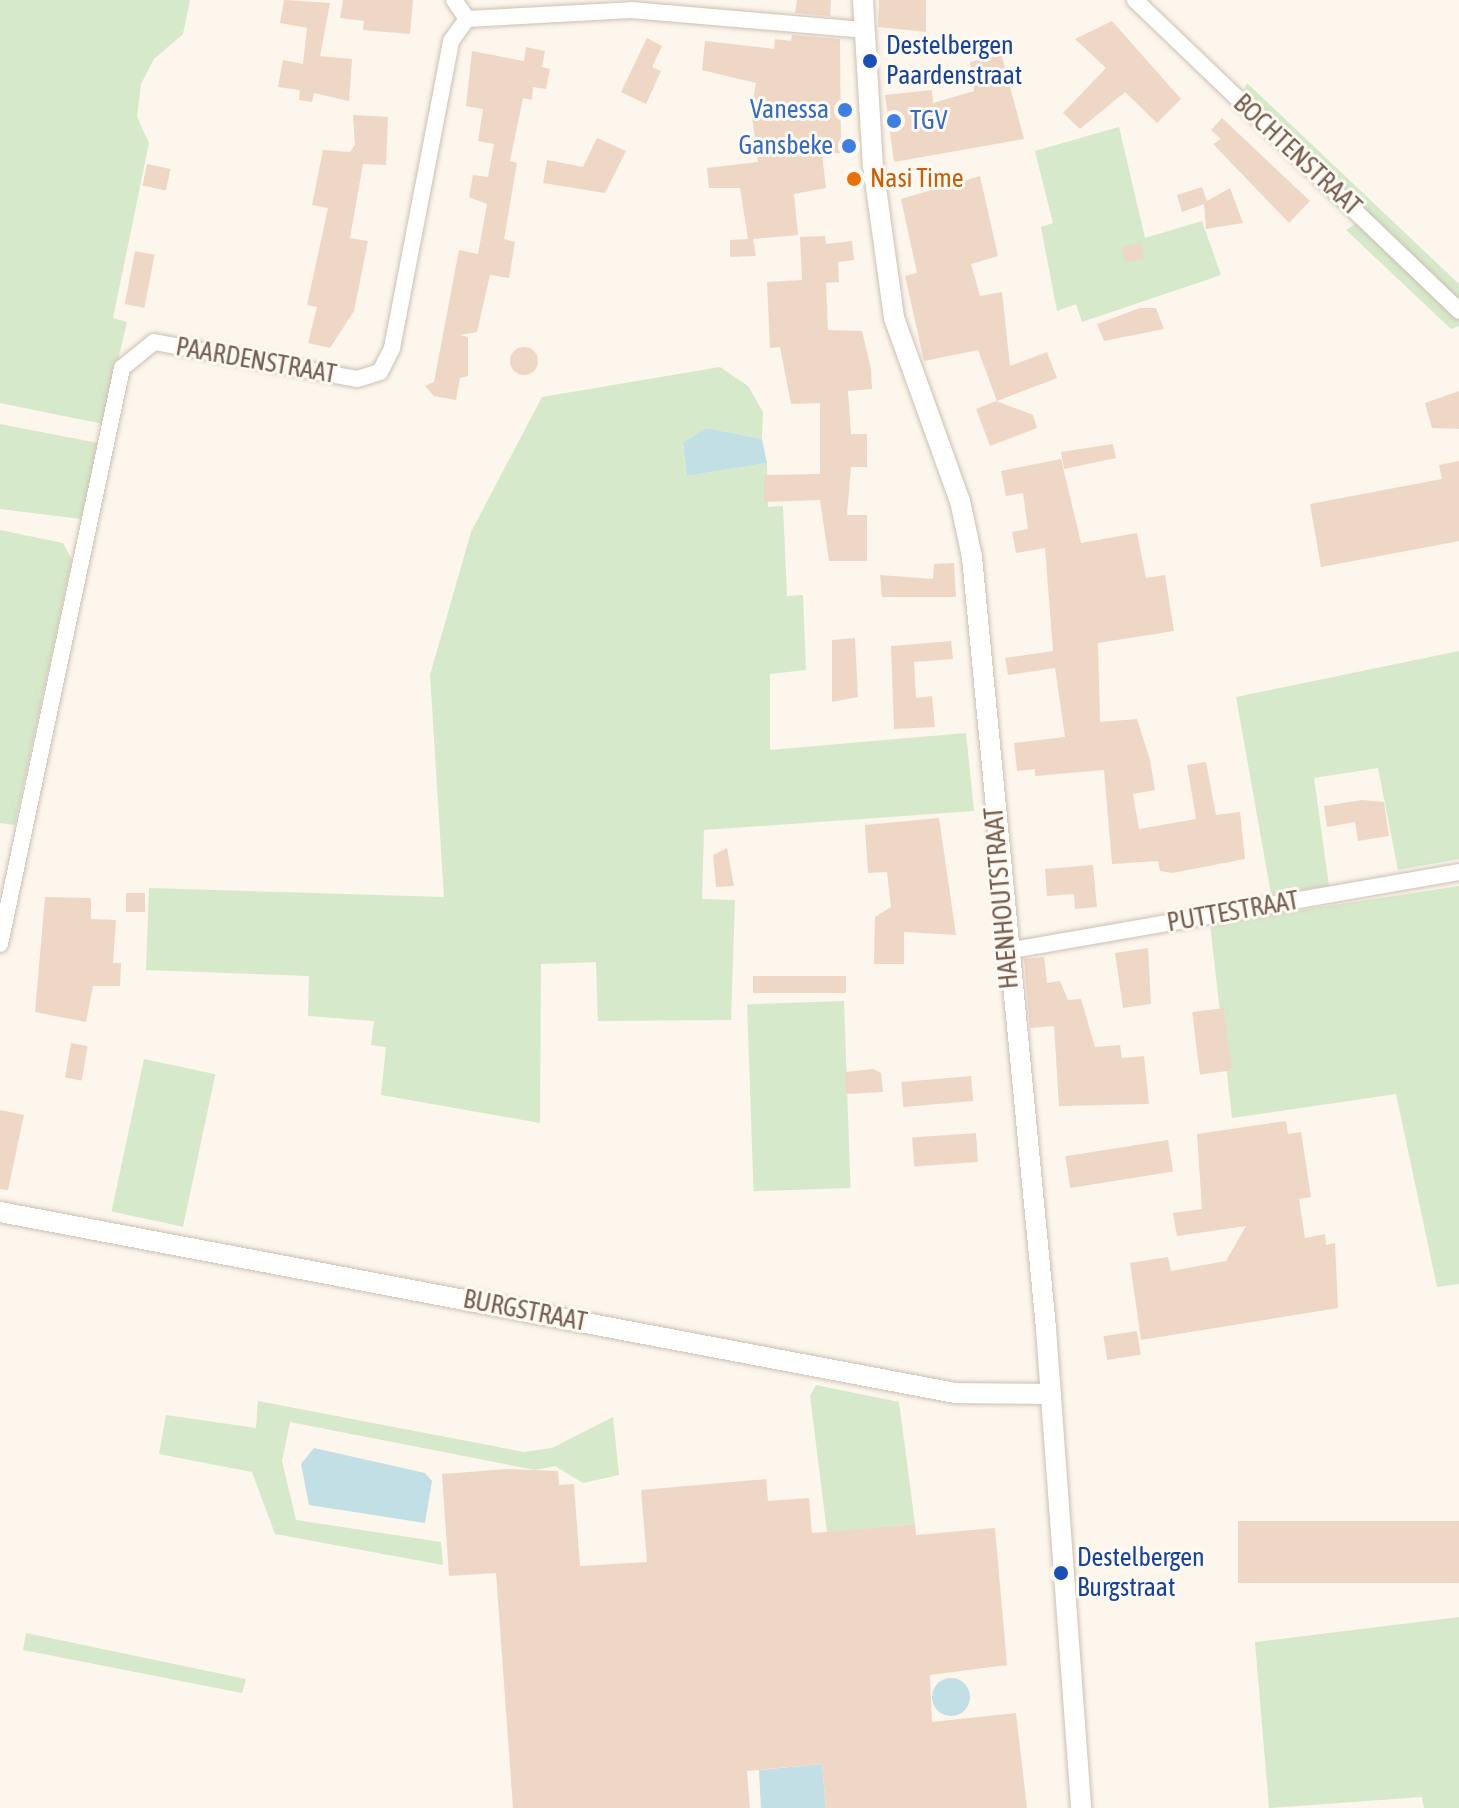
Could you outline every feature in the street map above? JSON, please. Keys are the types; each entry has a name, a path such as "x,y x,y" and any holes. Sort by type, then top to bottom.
{"street":[{"path":"454,0 467,19 631,10 863,30"},
{"name":"HAENHOUTSTRAAT","path":"863,0 863,30 894,318 972,557 1051,1394 1081,1808"},
{"name":"BOCHTENSTRAAT","path":"1135,0 1459,311"},
{"name":"PAARDENSTRAAT","path":"0,944 122,368 154,342 357,379 380,372 392,348 451,41 467,19"},
{"name":"PUTTESTRAAT","path":"1007,951 1459,872"},
{"name":"BURGSTRAAT","path":"0,1212 955,1393 1051,1394"}],"green space":[{"path":"0,0 190,0 183,34 154,59 141,84 137,117 149,143 113,318 127,322 103,424 0,403"},
{"path":"1247,83 1459,284 1459,302 1242,94"},
{"path":"1119,127 1145,238 1202,221 1221,275 1082,322 1076,304 1057,311 1041,227 1053,223 1035,151"},
{"path":"1357,223 1459,319 1459,326 1451,329 1346,230"},
{"path":"720,367 748,386 763,412 762,439 706,428 683,444 687,476 767,463 768,507 783,506 787,596 803,595 806,670 770,674 770,750 966,733 974,811 704,830 702,899 735,900 731,1020 598,1021 596,962 541,964 540,1123 381,1095 386,1047 371,1045 374,1021 308,1016 309,976 146,970 149,888 444,897 430,675 471,532 542,397"},
{"path":"0,424 98,443 81,519 0,509"},
{"path":"0,530 63,543 72,560 15,825 0,823"},
{"path":"1459,651 1459,859 1398,870 1378,768 1314,778 1329,886 1271,894 1236,697"},
{"path":"1459,886 1459,1284 1437,1287 1396,1094 1232,1118 1210,924"},
{"path":"844,1001 851,1188 754,1191 747,1004"},
{"path":"144,1059 215,1074 183,1227 112,1212"},
{"path":"816,1385 899,1402 915,1524 827,1532 810,1396"},
{"path":"258,1401 524,1452 552,1448 613,1417 619,1475 583,1483 555,1466 535,1470 290,1422 282,1461 296,1520 441,1542 443,1565 275,1534 252,1472 159,1454 166,1415 256,1428"},
{"path":"1459,1617 1459,1808 1424,1808 1422,1797 1269,1808 1255,1642"},
{"path":"26,1633 246,1679 242,1693 23,1650"}],"water":[{"path":"706,428 762,439 767,463 687,476 683,443"},
{"path":"314,1448 425,1473 432,1481 425,1523 309,1505 301,1464"},
{"path":"951,1678 964,1684 970,1697 964,1710 951,1716 938,1710 932,1697 938,1684"},
{"path":"822,1764 826,1808 761,1808 759,1770"}],"building":[{"path":"284,0 330,3 320,56 352,59 349,101 314,93 312,102 299,100 300,90 278,87 283,60 303,64 307,28 280,23"},
{"path":"343,0 413,0 410,34 363,30 364,21 340,18"},
{"path":"797,0 831,0 830,16 795,13"},
{"path":"879,0 926,0 926,32 878,27"},
{"path":"1112,21 1181,99 1157,123 1125,92 1080,129 1063,113 1106,68 1075,39"},
{"path":"792,35 840,39 841,153 822,154 826,188 794,194 798,235 753,239 756,256 730,257 730,240 748,239 740,188 709,188 707,168 758,162 751,110 756,83 702,70 705,41 774,49 775,39 791,41"},
{"path":"647,38 662,46 652,67 661,71 646,104 621,92"},
{"path":"526,47 545,51 542,67 550,69 546,89 533,87 532,100 523,98 510,161 517,163 504,239 515,242 509,278 490,275 477,332 460,335 468,337 468,376 460,378 456,400 434,396 425,386 434,382 459,250 478,254 487,204 469,197 473,175 488,177 494,144 478,141 483,109 466,106 472,51 524,61"},
{"path":"1001,53 1024,139 894,162 885,95 932,90 933,103 974,91 970,62"},
{"path":"353,115 388,117 386,165 363,164 350,238 368,241 354,311 330,348 308,343 317,307 307,305 328,208 312,205 323,150 350,152 355,145"},
{"path":"1222,118 1310,201 1289,223 1213,144 1221,139 1211,130"},
{"path":"597,138 626,151 605,193 543,183 547,160 583,167"},
{"path":"147,164 170,169 166,191 142,186"},
{"path":"980,176 998,256 971,264 980,296 1002,292 1010,366 1047,352 1057,378 997,401 978,350 924,361 905,276 917,273 901,199"},
{"path":"1202,187 1207,201 1230,188 1243,223 1206,229 1204,204 1182,212 1177,195"},
{"path":"825,236 826,244 852,241 854,260 838,262 839,282 826,283 828,330 862,331 871,369 872,389 848,391 851,434 867,434 867,467 851,467 847,515 867,515 867,561 829,561 820,500 764,502 764,475 820,474 820,403 791,404 780,347 770,348 767,282 802,280 800,237"},
{"path":"1141,243 1144,259 1125,262 1122,247"},
{"path":"135,251 155,255 144,308 125,304"},
{"path":"1140,308 1156,308 1164,329 1104,341 1097,324"},
{"path":"524,347 534,351 538,361 534,371 524,375 514,371 510,361 514,351"},
{"path":"1459,391 1459,429 1432,428 1425,403"},
{"path":"996,401 1033,415 1037,428 990,446 976,409"},
{"path":"1113,444 1116,458 1064,469 1061,452"},
{"path":"1061,459 1081,543 1137,533 1146,578 1165,575 1174,631 1098,643 1100,722 1137,719 1150,760 1155,790 1133,794 1139,829 1196,819 1187,765 1206,762 1216,815 1240,812 1245,859 1172,873 1160,871 1158,861 1112,864 1104,770 1035,776 1035,769 1017,771 1014,743 1065,737 1055,668 1008,675 1005,658 1053,651 1045,548 1016,553 1012,532 1028,529 1023,493 1006,496 1001,471"},
{"path":"1459,461 1459,541 1321,567 1310,504 1442,479 1439,465"},
{"path":"954,563 956,597 882,597 880,575 933,579 934,564"},
{"path":"855,638 858,697 832,702 832,640"},
{"path":"951,641 953,659 914,662 916,698 932,696 935,727 894,729 891,646"},
{"path":"1362,800 1384,802 1389,836 1358,841 1355,822 1327,827 1324,806"},
{"path":"939,818 956,935 904,932 904,964 874,964 875,917 891,907 887,872 868,873 865,825"},
{"path":"727,848 734,886 716,887 713,855"},
{"path":"1093,865 1097,907 1075,909 1074,894 1047,896 1045,869"},
{"path":"126,893 145,893 145,912 126,912"},
{"path":"45,897 91,898 91,919 116,920 113,963 121,963 120,986 93,986 86,1022 35,1012"},
{"path":"1148,948 1151,1004 1123,1008 1115,953"},
{"path":"1044,957 1047,983 1060,981 1068,1000 1081,999 1095,1047 1120,1045 1122,1058 1144,1056 1149,1104 1059,1106 1054,1026 1030,1028 1024,959"},
{"path":"753,976 846,976 846,993 753,993"},
{"path":"1224,1008 1232,1071 1200,1074 1192,1012"},
{"path":"71,1043 88,1046 82,1080 65,1077"},
{"path":"873,1069 881,1073 883,1092 846,1094 845,1072"},
{"path":"971,1076 973,1101 903,1107 901,1082"},
{"path":"0,1110 24,1115 8,1190 0,1189"},
{"path":"1286,1121 1288,1134 1301,1132 1311,1197 1299,1199 1305,1238 1325,1234 1326,1245 1335,1243 1338,1308 1141,1340 1130,1263 1168,1257 1171,1271 1226,1261 1246,1226 1177,1236 1173,1213 1202,1209 1197,1134"},
{"path":"976,1133 978,1162 914,1166 912,1137"},
{"path":"1168,1140 1173,1172 1070,1188 1065,1156"},
{"path":"1137,1331 1141,1355 1107,1360 1103,1336"},
{"path":"508,1469 558,1471 559,1485 574,1484 580,1566 647,1562 641,1490 766,1479 768,1501 809,1498 812,1533 915,1524 916,1535 995,1528 1007,1665 930,1675 932,1722 1016,1713 1027,1808 826,1808 822,1764 747,1771 750,1808 513,1808 496,1573 449,1576 442,1474"},
{"path":"1238,1521 1459,1521 1459,1583 1238,1583"}],"place":[{"name":"Destelbergen Paardenstraat","path":"870,61"},
{"name":"Vanessa","path":"845,110"},
{"name":"TGV","path":"894,121"},
{"name":"Gansbeke","path":"849,146"},
{"name":"Nasi Time","path":"854,179"},
{"name":"Destelbergen Burgstraat","path":"1061,1573"}]}
